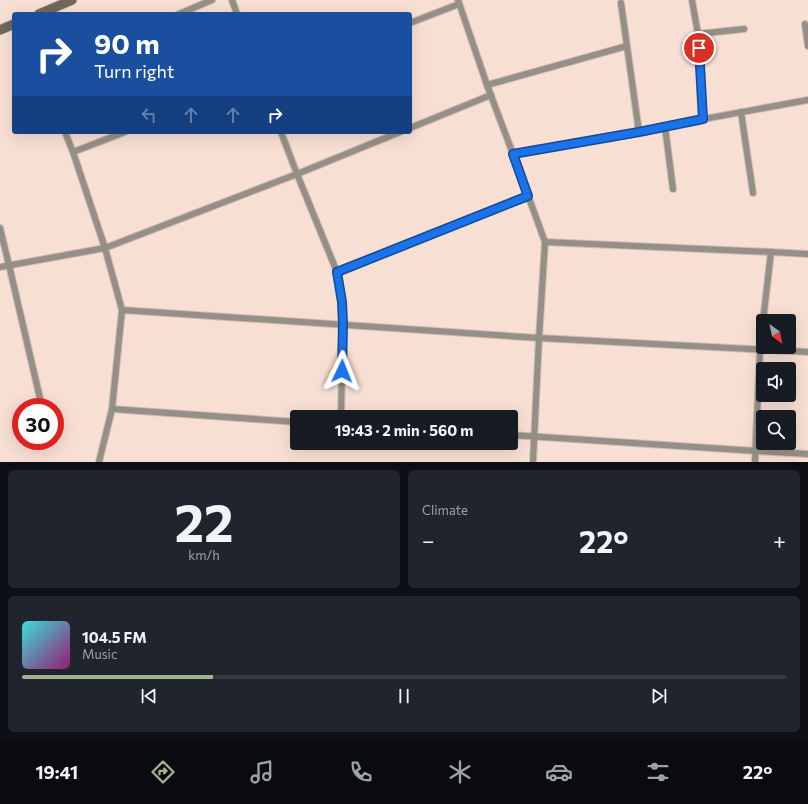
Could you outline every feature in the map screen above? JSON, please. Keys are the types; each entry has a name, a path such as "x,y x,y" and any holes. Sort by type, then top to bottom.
{"main road":[{"path":"44,12 72,0"},
{"path":"0,29 12,25"}],"street":[{"path":"184,12 212,0"},
{"path":"232,0 236,12"},
{"path":"692,0 698,34 703,119"},
{"path":"412,22 458,2 544,242 533,462"},
{"path":"621,3 639,132"},
{"path":"806,24 808,46"},
{"path":"698,34 744,29"},
{"path":"487,85 627,46"},
{"path":"412,127 491,95"},
{"path":"513,154 808,100"},
{"path":"741,112 753,192"},
{"path":"664,127 673,189"},
{"path":"66,134 105,248 122,310 112,409 99,462"},
{"path":"73,152 120,134"},
{"path":"282,134 337,272 342,302 343,324 341,410"},
{"path":"0,267 105,248 297,174 395,134"},
{"path":"337,272 528,196"},
{"path":"0,228 40,398"},
{"path":"544,242 808,254"},
{"path":"764,314 771,252"},
{"path":"122,310 539,338 756,350"},
{"path":"796,352 808,352"},
{"path":"755,462 760,354"},
{"path":"112,409 290,422"},
{"path":"518,436 808,454"}],"route":[{"path":"342,371 342,302 337,272 528,196 513,154 703,119 699,48"}]}
